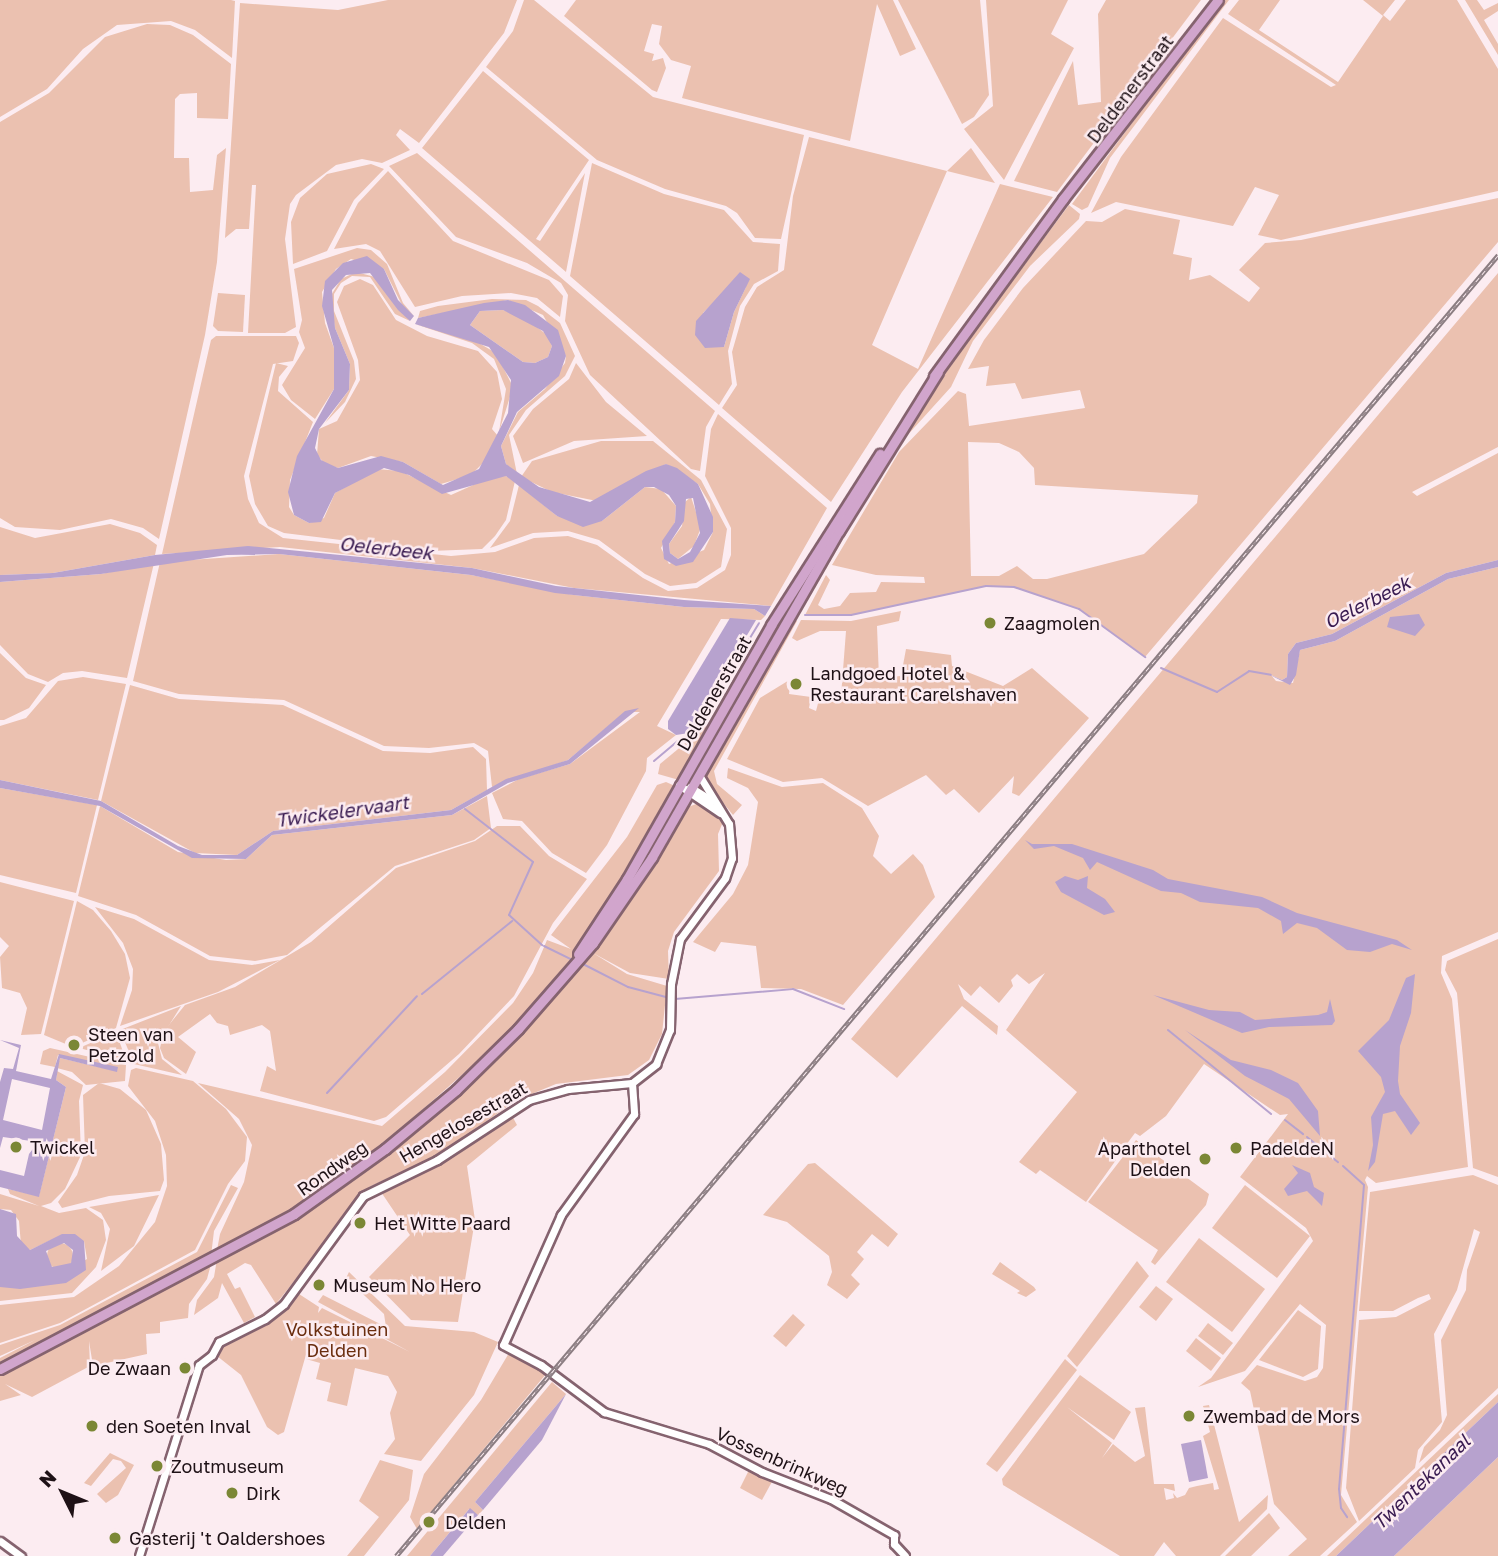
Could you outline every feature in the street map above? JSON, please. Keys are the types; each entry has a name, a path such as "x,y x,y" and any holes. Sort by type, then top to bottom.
{"main road":[{"name":"Deldenerstraat","path":"518,1029 578,954 790,593 938,372 1216,0"},
{"name":"Deldenerstraat","path":"618,908 691,790 844,522 938,372"},
{"name":"Rondweg","path":"0,1369 294,1214 385,1149 456,1090 518,1029 559,985 618,908"}],"street":[{"path":"632,1083 652,1069 666,1046 671,984 680,939 729,870 732,835 699,775"},
{"path":"679,785 715,803"},
{"path":"691,790 723,815"},
{"name":"Vossenbrinkweg","path":"632,1083 634,1114 561,1215 503,1345 541,1365 575,1394 604,1412 709,1444 762,1472 820,1493 894,1535 894,1544 905,1556"},
{"name":"Hengelosestraat","path":"139,1556 191,1380 201,1361 212,1355 219,1342 284,1304 371,1189 437,1160 529,1100 568,1089 632,1083"},
{"path":"0,1541 21,1556"}],"green space":[{"path":"0,0 235,1 232,58 195,30 171,21 117,25 83,49 47,89 0,117"},
{"path":"388,0 517,0 504,33 419,143 400,129 396,135 410,150 382,163 362,159 336,165 296,195 290,204 285,239 296,327 285,333 248,333 256,185 252,185 249,229 236,229 225,238 240,3 338,10"},
{"path":"524,0 534,0 653,97 804,135 781,239 755,238 737,213 726,206 665,189 597,160 486,67 513,31"},
{"path":"576,0 893,0 916,49 900,56 877,4 850,141 682,98 691,66 671,60 659,44 662,26 652,24 644,51 654,54 652,61 663,58 666,68 657,92 652,90 564,16"},
{"path":"898,0 980,0 989,95 974,117 962,124"},
{"path":"986,0 1068,0 1051,34 1074,48 1004,180 964,129 993,106"},
{"path":"1106,0 1201,0 1057,192 1014,181 1073,61 1078,105 1101,102 1098,14"},
{"path":"1223,0 1229,0 1110,158 1088,207 1082,210 1072,204"},
{"path":"1239,0 1280,0 1259,30 1338,82 1383,16 1363,0 1395,0 1383,15 1390,21 1406,0 1457,0 1498,69 1498,191 1281,240 1258,235 1279,195 1255,187 1233,226 1116,202 1091,213 1121,157 1223,18 1331,87 1336,85 1228,14"},
{"path":"1465,0 1477,0 1484,10 1498,3 1498,11 1484,20 1498,44 1498,55"},
{"path":"147,24 170,25 193,35 231,64 228,119 197,118 197,93 180,94 175,99 174,158 189,158 190,192 213,190 217,155 226,148 217,262 205,335 159,539 143,528 111,519 60,530 15,527 0,518 0,122 49,93 105,37"},
{"path":"483,71 589,160 536,239 540,241 585,173 566,272 422,148"},
{"path":"809,137 947,171 872,345 918,369 1000,184 1053,197 902,392 831,502 722,408 737,385 732,352 745,307 757,287 784,270 793,196"},
{"path":"971,148 995,183 947,171"},
{"path":"417,153 715,411 706,427 700,471 691,469 590,375 565,321 568,295 561,283 527,263 456,237 389,166"},
{"path":"592,163 664,194 724,210 753,242 780,244 778,271 754,284 740,306 728,351 732,384 719,405 570,276","holes":["746,287 734,312 724,347 703,313 720,296"]},
{"path":"371,164 384,169 354,200 327,251 293,264 291,222 300,198 327,174"},
{"path":"388,171 453,241 549,280 563,296 560,317 537,298 511,293 462,296 415,307 380,251 366,244 334,249 358,203"},
{"path":"1498,198 1498,242 1145,657 1079,609 1014,587 986,586 851,615 805,615 826,575 830,580 818,605 824,609 840,606 850,593 876,592 881,582 925,583 924,577 876,575 832,565 899,452 958,391 966,394 969,426 1085,408 1080,390 1022,399 1015,383 986,386 989,366 968,369 984,340 1023,288 1086,221 1102,222 1125,209 1180,220 1173,254 1192,258 1189,280 1210,275 1249,302 1260,288 1239,270 1265,243 1301,240","holes":["968,442 999,443 1019,452 1034,468 1035,485 1198,495 1197,503 1144,554 1047,579 1033,579 1017,566 999,576 971,576"]},
{"path":"1069,205 1080,214 1079,219 1030,266 973,341 951,387 895,449 802,610 795,613 927,395"},
{"path":"357,248 371,250 387,264 403,303 414,316 402,305 384,269 351,259 336,269 322,292 325,323 334,348 334,389 315,419 291,400 282,385 305,348 299,332 302,320 294,269"},
{"path":"356,272 375,277 410,321 395,314 370,277 352,276 341,283 334,294 334,311 354,361 356,379 345,402 325,423 349,390 350,364 335,328 330,297 341,279"},
{"path":"1498,273 1498,447 1412,492 1417,496 1498,453 1498,560 1446,573 1332,634 1296,643 1288,654 1287,677 1282,680 1271,675 1276,681 1293,683 1300,650 1335,641 1448,579 1498,567 1498,932 1442,956 1441,973 1452,999 1468,1167 1376,1183 1367,1176 1365,1180 1368,1187 1341,1495 1357,1522 1320,1556 1288,1556 1307,1539 1274,1504 1250,1391 1241,1383 1257,1365 1305,1381 1317,1377 1323,1368 1326,1325 1300,1304 1245,1371 1198,1387 1211,1378 1313,1241 1306,1228 1240,1177 1288,1114 1280,1115 1204,1064 1166,1116 1140,1136 1135,1133 1117,1157 1103,1148 1116,1160 1086,1202 1040,1170 1036,1174 1019,1162 1077,1092 1006,1030 1045,973 1029,984 1017,974 1011,980 1013,986 999,1003 980,986 971,996 958,984 964,999 998,1026 997,1035 962,1006 897,1078 851,1039"},
{"path":"360,279 373,285 396,320 427,336 478,351 497,372 502,399 492,429 498,436 488,458 471,475 441,484 403,462 371,456 338,468 325,464 317,455 319,429 337,421 360,380 358,360 337,302 344,286"},
{"path":"218,293 245,295 243,332 218,331 213,326"},
{"path":"492,299 526,300 538,306 560,323 575,356 565,376 526,410 509,435 517,474 506,464 501,446 518,412 545,389 565,363 566,356 543,315 508,300 418,318 420,311 438,306"},
{"path":"503,310 527,319 547,335 552,346 548,357 535,363 523,362 470,325 480,311"},
{"path":"415,324 472,339 496,353 513,387 499,432 506,389 494,359 472,343"},
{"path":"216,336 296,336 299,343 293,361 273,364 244,476 248,499 259,523 283,538 451,556 495,552 534,538 568,536 597,545 643,578 668,591 697,588 725,570 731,555 731,528 705,476 711,429 718,414 827,508 771,606 574,588 472,568 280,547 162,554 211,340"},
{"path":"276,363 288,366 279,377 278,391 313,422 290,480 289,507 294,515 309,523 324,518 335,493 377,469 400,471 451,495 491,477 506,476 515,481 506,520 495,536 482,549 430,551 284,533 268,526 255,504 249,476"},
{"path":"576,363 606,402 647,436 574,441 523,463 513,436 533,409 569,379"},
{"path":"601,441 653,441 701,480 727,529 721,567 696,583 670,586 645,574 599,540 568,531 533,533 490,548 510,521 519,485 557,516 602,521 645,487 661,489 676,506 675,522 661,548 669,564 704,550 713,532 710,504 698,484 666,464 597,501 552,492 521,477 532,461"},
{"path":"691,497 701,527 694,546 678,559 670,553 669,544 682,526 685,502"},
{"path":"110,524 140,533 157,545 155,555 53,573 0,575 0,527 35,538"},
{"path":"279,554 471,575 574,595 684,607 754,609 765,616 761,620 721,619 657,726 676,735 647,758 646,771 607,845 586,873 552,853 522,821 503,819 492,793 519,779 570,764 640,712 625,712 568,760 492,787 488,751 474,743 429,748 384,746 284,700 179,694 133,681 160,562"},
{"path":"154,563 127,678 82,671 63,673 48,682 28,674 0,645 0,582 101,574"},
{"path":"901,611 899,621 877,626 879,678 901,676 906,649 951,655 952,666 1003,686 1032,668 1089,718 1019,796 1012,793 1014,776 979,813 954,789 946,795 926,775 868,806 822,778 783,782 727,759 760,698 791,679 789,694 811,697 809,708 816,711 821,692 841,696 846,631 820,631 797,641 792,638 801,620 851,621"},
{"path":"780,615 785,616 771,643 690,781"},
{"path":"793,617 797,621 714,771 717,784 742,805 733,815 706,782 706,769"},
{"path":"0,653 26,678 46,685 29,708 4,720 0,720"},
{"path":"83,677 126,684 98,800 0,780 0,726 26,718 58,681"},
{"path":"130,685 179,699 283,705 383,751 430,753 473,747 486,759 487,790 451,810 273,831 237,855 195,853 101,801"},
{"path":"707,725 679,780 658,774 660,764"},
{"path":"728,768 782,787 823,783 862,808 879,836 873,856 891,874 913,854 923,865 935,897 843,1005 801,989 761,988 756,946 721,942 715,952 693,942 733,894 748,865 758,802 748,788 727,778"},
{"path":"666,782 675,786 580,948 506,1036 371,1155 289,1211 217,1250 220,1234 244,1182 252,1145 239,1119 198,1083 382,1126 445,1072 513,1003 533,973 547,940 571,949 551,935 627,837 657,785"},
{"path":"0,788 97,805 76,893 0,875"},
{"path":"487,796 491,828 474,840 395,866 287,955 255,961 210,956 136,915 78,896 100,806 178,852 226,860 246,859 272,835 452,815"},
{"path":"699,803 723,822 718,834 719,871 674,932 668,951 669,979 630,973 593,953 627,974 667,986 662,1034 649,1060 628,1075 556,1084 517,1100 438,1155 369,1187 276,1304 251,1265 245,1263 227,1274 235,1289 240,1287 255,1317 244,1323 222,1283 218,1298 194,1315 197,1300 214,1277 217,1259 406,1137 513,1040 650,869 688,807"},
{"path":"497,826 520,826 549,856 587,879 553,923 514,996 459,1054 386,1117 374,1121 260,1091 267,1066 276,1071 270,1031 262,1025 230,1035 228,1026 217,1023 210,1014 178,1037 196,1052 186,1074 164,1058 160,1048 164,1031 185,1005 235,987 311,942 396,868 475,841"},
{"path":"0,882 74,901 41,1034 21,1035 27,1008 20,993 2,988 0,957 9,946 0,937"},
{"path":"77,901 93,910 111,931 125,954 130,978 116,1028 73,1047 44,1035"},
{"path":"95,907 134,919 209,960 252,965 280,960 218,992 120,1026 132,990 133,969 123,943"},
{"path":"1498,939 1498,1177 1473,1168 1457,993 1445,970 1447,961"},
{"path":"181,1006 158,1043 162,1059 182,1075 134,1064 120,1030"},
{"path":"116,1032 126,1060 79,1048"},
{"path":"50,1048 126,1065 125,1081 86,1085 72,1072 57,1068 60,1058 116,1071 58,1055 55,1067 40,1064 43,1051"},
{"path":"136,1068 193,1081 226,1109 247,1137 245,1161 228,1184 195,1250 60,1323 0,1343 0,1305 74,1297 119,1266 155,1222 167,1186 166,1155 155,1121 128,1086 131,1070"},
{"path":"57,1071 83,1085 79,1101 81,1155 65,1189 51,1203 41,1206 59,1213 86,1208 103,1220 106,1240 96,1267 72,1293 0,1301 0,1287 41,1286 87,1259 84,1241 51,1240 30,1250 21,1245 19,1221 11,1210 0,1209 0,1194 39,1206 10,1194 8,1189 39,1196 66,1087 56,1080"},
{"path":"99,1083 120,1089 146,1110 161,1144 164,1180 160,1191 109,1196 62,1208 58,1202 77,1175 85,1152 83,1095"},
{"path":"511,1114 517,1125 467,1166 475,1220 458,1322 411,1320 369,1277 410,1235 379,1189 429,1170"},
{"path":"1136,1140 1209,1194 1206,1205 1155,1265 1151,1262 1158,1250 1088,1202"},
{"path":"815,1163 898,1234 888,1247 872,1234 857,1252 864,1259 851,1275 860,1284 847,1299 827,1285 832,1272 829,1256 787,1222 763,1215 808,1164"},
{"path":"1473,1175 1498,1185 1498,1388 1419,1463 1424,1447 1440,1430 1447,1415 1441,1340 1466,1290 1467,1270 1480,1232 1474,1229 1457,1290 1434,1334 1442,1422 1418,1450 1415,1468 1359,1521 1346,1488 1359,1320 1396,1317 1431,1299 1429,1294 1393,1311 1359,1311 1370,1192"},
{"path":"231,1185 238,1188 214,1231 211,1256 0,1366 0,1358 35,1340 0,1356 0,1345 60,1325 197,1252"},
{"path":"1245,1185 1310,1236 1277,1278 1212,1228"},
{"path":"159,1195 134,1246 101,1271 110,1229 101,1213 89,1207"},
{"path":"1199,1238 1265,1289 1232,1332 1166,1282"},
{"path":"60,1243 69,1247 73,1256 69,1265 60,1269 51,1265 47,1256 51,1247"},
{"path":"1137,1261 1149,1276 1077,1367 1067,1356"},
{"path":"1000,1262 1036,1290 1026,1297 992,1274"},
{"path":"211,1264 207,1279 189,1304 188,1318 160,1322 160,1333 146,1334 147,1354 93,1366 89,1341 90,1366 32,1397 5,1384 21,1395 0,1401 0,1373"},
{"name":"Volkstuinen Delden","path":"349,1272 405,1326 474,1332 498,1342 474,1395 421,1461 384,1454 395,1439 390,1413 397,1392 388,1376 355,1368 347,1406 327,1401 331,1383 316,1379 320,1363 306,1359 309,1344 284,1432 278,1435 267,1427 241,1375 217,1356 220,1348 270,1322 299,1294 319,1307 318,1313 322,1308 410,1352 318,1302 323,1295 386,1327 384,1314 346,1278"},
{"path":"1156,1286 1173,1299 1156,1321 1139,1307"},
{"path":"1298,1310 1321,1326 1318,1369 1303,1377 1259,1360"},
{"path":"793,1314 805,1325 786,1347 773,1336"},
{"path":"1208,1323 1233,1343 1223,1355 1198,1336"},
{"path":"1196,1338 1221,1358 1211,1371 1186,1351"},
{"path":"509,1353 546,1374 417,1529 410,1517 424,1474 481,1400"},
{"path":"1065,1359 1077,1370 997,1472 986,1464"},
{"path":"1080,1375 1131,1412 1114,1440 1067,1407 1112,1443 1102,1458 1113,1444 1135,1462 1145,1456 1135,1408 1145,1407 1154,1484 1174,1484 1175,1491 1164,1488 1166,1500 1174,1498 1173,1493 1177,1498 1185,1495 1189,1488 1197,1486 1213,1483 1214,1490 1219,1489 1203,1436 1210,1432 1203,1406 1209,1405 1239,1522 1268,1495 1267,1509 1220,1556 1176,1556 1164,1542 1154,1556 1120,1556 1003,1485 1002,1479"},
{"path":"552,1382 566,1394 475,1502 483,1510 478,1515 469,1509 430,1556 407,1556"},
{"path":"1498,1394 1498,1402 1336,1556 1327,1556"},
{"path":"110,1453 134,1465 118,1495 106,1503 97,1494 126,1468 121,1461 113,1459 91,1486 84,1483"},
{"path":"1498,1457 1498,1556 1394,1556"},
{"path":"380,1460 413,1470 409,1500 364,1556 347,1556 379,1517 359,1501"},
{"path":"750,1468 774,1478 762,1500 740,1488"},
{"path":"1269,1513 1280,1528 1251,1556 1225,1556"}],"water":[{"path":"367,256 384,269 398,300 414,316 410,321 398,310 370,273 346,275 332,290 335,328 350,364 349,390 319,429 315,448 321,460 338,468 381,456 403,462 443,485 479,469 508,413 511,380 489,347 415,324 418,318 508,300 525,305 558,330 566,356 559,376 517,412 501,446 506,464 539,487 590,502 646,471 666,464 677,468 698,484 713,517 713,532 693,562 676,566 664,559 662,541 675,522 676,506 669,495 654,487 645,487 602,521 583,527 557,516 506,476 442,494 409,475 384,468 335,493 321,522 309,523 294,515 288,492 297,456 334,389 334,348 322,306 325,281 343,263","holes":["503,310 543,331 552,346 548,357 535,363 523,362 470,325 480,311","693,498 700,533 690,552 678,559 670,553 669,544 684,521 686,499"]},
{"path":"740,272 750,279 734,312 724,347 705,348 695,335 696,321"},
{"path":"248,546 472,568 556,586 771,606 765,616 754,609 684,607 555,593 471,575 279,554 227,555 101,574 0,582 0,575 53,573 155,555"},
{"path":"1498,560 1498,567 1448,579 1335,641 1300,650 1296,675 1290,685 1268,674 1282,680 1287,677 1288,654 1296,643 1332,634 1446,573"},
{"path":"1419,614 1425,625 1415,636 1387,627 1390,617"},
{"path":"730,618 756,620 689,733 676,735 668,729 668,721"},
{"path":"639,708 570,764 508,783 452,815 272,835 246,859 192,858 100,806 0,788 0,780 101,801 178,846 202,855 237,855 273,831 451,810 506,779 568,760 625,711"},
{"path":"1025,840 1032,844 1072,844 1153,870 1168,879 1262,897 1297,913 1397,940 1412,950 1392,944 1370,952 1347,950 1317,928 1297,923 1283,934 1281,921 1258,908 1200,902 1181,893 1161,891 1097,862 1090,870 1083,858 1054,846 1034,849"},
{"path":"1065,876 1078,880 1088,876 1087,888 1105,899 1115,912 1104,915 1061,892 1055,882"},
{"path":"1415,974 1411,1013 1400,1046 1398,1081 1400,1094 1420,1123 1411,1135 1395,1111 1383,1114 1375,1162 1368,1171 1373,1145 1371,1117 1385,1092 1381,1077 1358,1051 1389,1020 1406,978"},
{"path":"1153,995 1209,1010 1240,1012 1255,1020 1318,1015 1327,1012 1330,999 1335,1021 1332,1025 1269,1027 1242,1033"},
{"path":"1185,1030 1231,1060 1271,1070 1298,1083 1318,1111 1320,1136 1289,1099 1245,1076"},
{"path":"0,1040 21,1045 16,1071 51,1079 59,1054 118,1067 117,1072 60,1058 56,1080 66,1087 39,1197 0,1187 0,1170 24,1176 29,1154 38,1142 3,1137 0,1148 0,1082 4,1068 13,1069 19,1048","holes":["12,1079 50,1088 42,1130 3,1120"]},
{"path":"1292,1165 1310,1173 1314,1187 1324,1193 1322,1206 1307,1191 1288,1196 1284,1189 1298,1173"},
{"path":"0,1209 16,1214 17,1236 30,1250 62,1234 75,1234 84,1241 86,1270 66,1283 20,1289 0,1287","holes":["64,1243 73,1250 71,1263 52,1267 46,1251"]},
{"path":"566,1394 542,1440 483,1510 475,1502"},
{"name":"Twentekanaal","path":"1498,1402 1498,1457 1394,1556 1336,1556"},
{"path":"1201,1440 1208,1478 1189,1482 1181,1444"},
{"path":"470,1508 478,1515 443,1556 430,1556"}],"waterway":[{"name":"Oelerbeek","path":"805,615 851,615 986,586 1014,587 1079,609 1145,657"},
{"path":"694,730 759,623"},
{"name":"Oelerbeek","path":"1161,668 1217,692 1249,671 1271,675"},
{"path":"654,761 678,741"},
{"path":"465,809 533,862 509,915 542,945"},
{"path":"422,994 512,921"},
{"path":"544,946 573,960"},
{"path":"581,963 628,987 670,998"},
{"path":"675,999 793,989 844,1009"},
{"path":"327,1093 417,996"},
{"path":"1168,1030 1271,1114"},
{"path":"1285,1120 1303,1134"},
{"path":"1307,1137 1338,1162"},
{"path":"1343,1166 1364,1185 1339,1489 1341,1508 1347,1517"}],"railway":[{"path":"396,1556 1498,255"}],"place":[{"name":"Zaagmolen","path":"990,623"},
{"name":"Landgoed Hotel & Restaurant Carelshaven","path":"796,684"},
{"name":"Steen van Petzold","path":"74,1045"},
{"name":"Twickel","path":"16,1147"},
{"name":"PadeldeN","path":"1236,1148"},
{"name":"Aparthotel Delden","path":"1205,1159"},
{"name":"Het Witte Paard","path":"360,1223"},
{"name":"Museum No Hero","path":"319,1285"},
{"name":"De Zwaan","path":"185,1368"},
{"name":"Zwembad de Mors","path":"1189,1416"},
{"name":"den Soeten Inval","path":"92,1426"},
{"name":"Zoutmuseum","path":"157,1466"},
{"name":"Dirk","path":"232,1493"},
{"name":"Delden","path":"429,1522"},
{"name":"Gasterij 't Oaldershoes","path":"115,1538"}],"water label":[{"name":"Twickelervaart","path":"342,811"}]}
